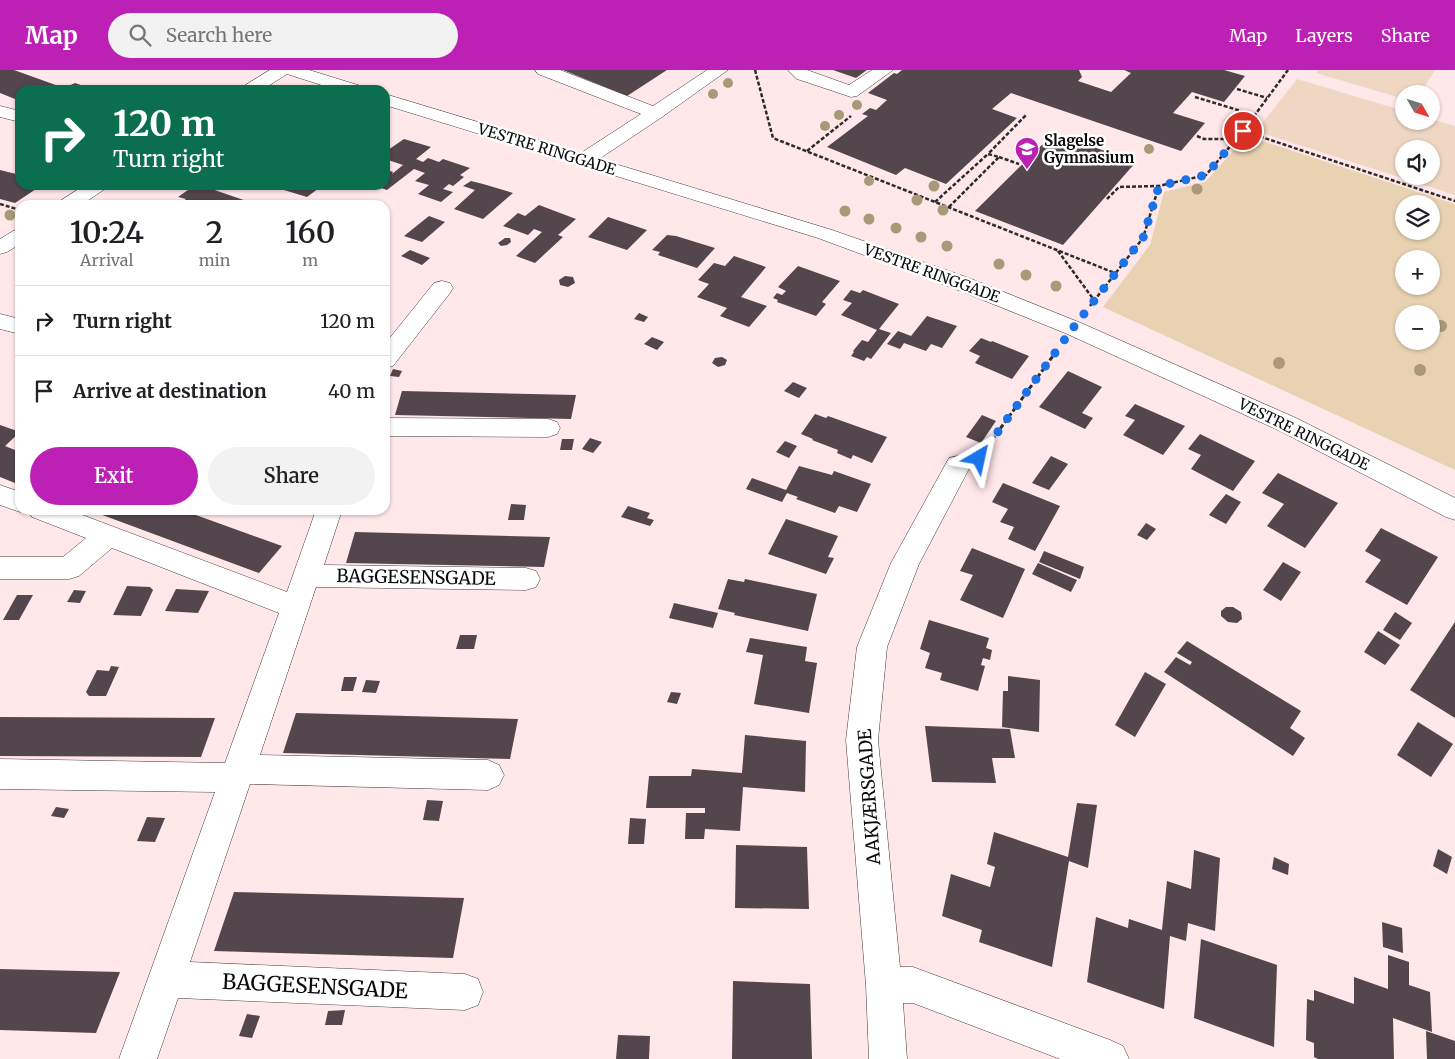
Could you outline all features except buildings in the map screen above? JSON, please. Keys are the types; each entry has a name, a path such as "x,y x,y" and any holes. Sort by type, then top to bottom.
{"street":[{"path":"258,85 282,70"},
{"path":"290,70 339,85"},
{"path":"544,70 656,113"},
{"path":"584,160 719,70"},
{"path":"797,70 803,75 851,92 884,70"},
{"name":"VESTRE RINGGADE","path":"390,101 825,234 961,283 1073,328 1287,424 1455,510"},
{"path":"0,111 15,116"},
{"path":"75,200 90,190"},
{"path":"0,248 15,238"},
{"path":"390,354 442,288"},
{"path":"0,321 15,326"},
{"path":"390,427 548,428"},
{"name":"AAKJÆRSGADE","path":"888,1059 884,985 862,740 872,647 905,563 958,465"},
{"path":"0,495 15,500"},
{"path":"53,515 295,606"},
{"name":"BAGGESENSGADE","path":"138,1059 327,515"},
{"path":"0,568 70,568 108,536"},
{"name":"BAGGESENSGADE","path":"306,576 526,579"},
{"path":"0,774 488,775"},
{"name":"BAGGESENSGADE","path":"165,979 465,992"},
{"path":"884,985 913,985 1110,1059"}],"path":[{"path":"754,70 773,138 1115,273"},
{"path":"1106,199 1119,187 1159,186 1206,175 1243,131 1288,70"},
{"path":"1238,89 1267,98"},
{"path":"807,151 853,115 851,92"},
{"path":"1195,97 1254,115"},
{"path":"935,202 988,154 1027,114"},
{"path":"1243,131 1455,201"},
{"path":"1196,136 1236,139"},
{"path":"988,154 1019,164"},
{"path":"949,207 999,157"},
{"path":"958,465 979,458 1073,328 1143,238 1159,186"},
{"path":"0,204 15,208"},
{"path":"1057,250 1094,300"}],"shaded area":[{"path":"1319,70 1435,70 1426,85 1395,85 1395,96 1316,73"},
{"path":"1297,79 1395,108 1395,130 1440,130 1440,122 1455,126 1455,195 1424,185 1440,185 1440,140 1395,140 1395,176 1256,131"},
{"path":"1247,136 1427,195 1395,195 1395,240 1440,240 1440,199 1455,204 1455,470 1103,307 1150,245 1164,192 1205,182"}],"place":[{"name":"Slagelse Gymnasium","path":"1027,170"}],"route":[{"path":"979,458 1073,328 1143,238 1159,186 1206,175 1243,131"}]}
